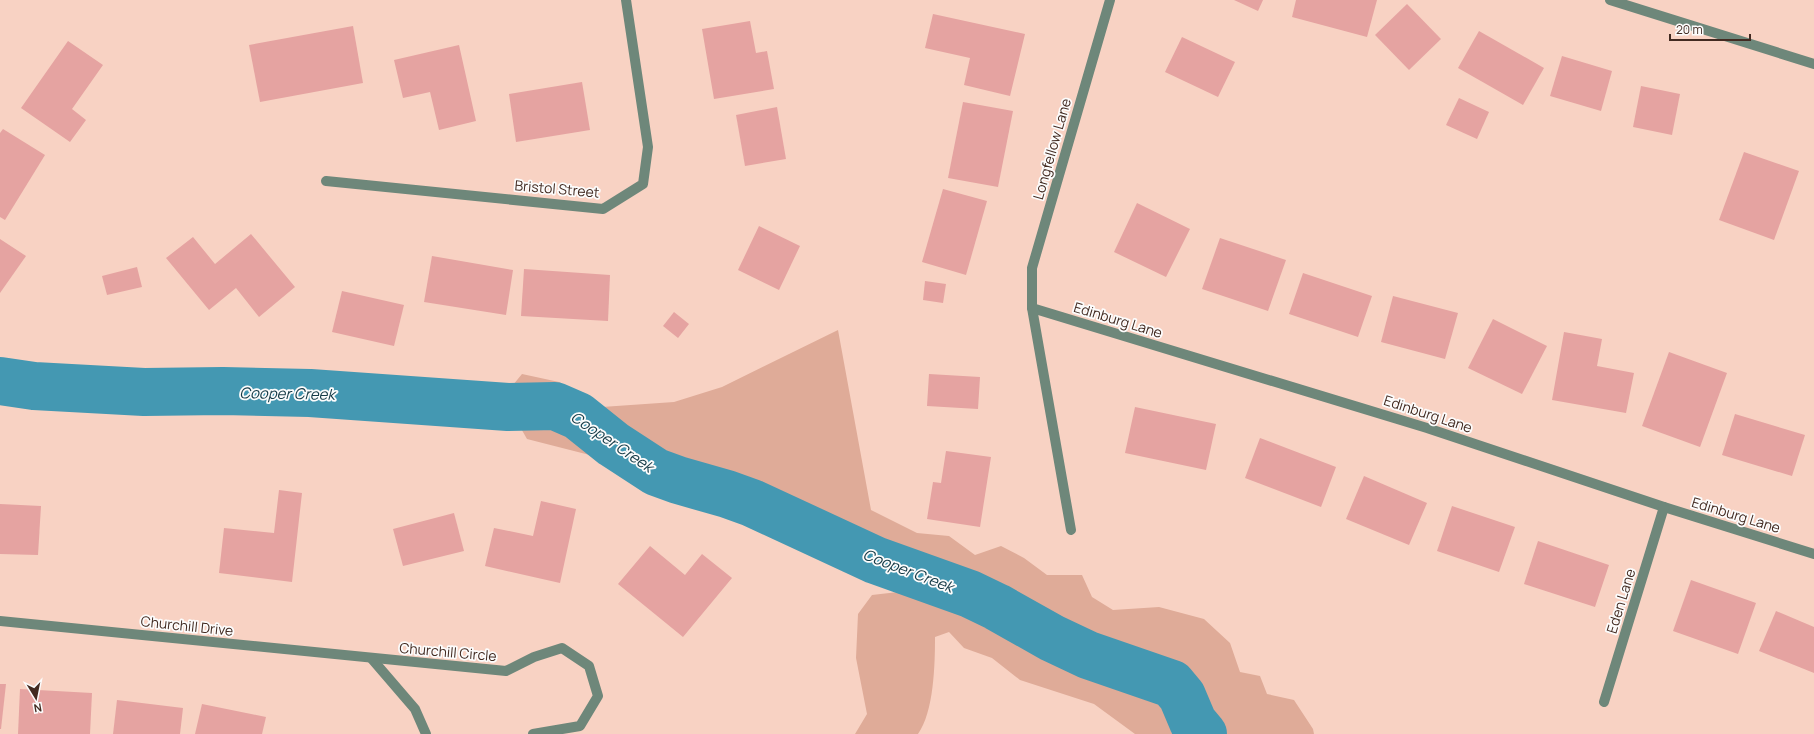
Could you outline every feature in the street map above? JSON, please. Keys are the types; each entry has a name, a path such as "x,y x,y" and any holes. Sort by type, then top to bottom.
{"street":[{"name":"Bristol Street","path":"326,181 603,209 644,184 648,147 626,0"},
{"name":"Longfellow Lane","path":"1071,530 1057,439 1032,308 1032,268 1110,0"},
{"path":"1610,0 1814,64"},
{"name":"Edinburg Lane","path":"1032,308 1427,428 1664,508 1814,554"},
{"name":"Eden Lane","path":"1604,702 1664,508"},
{"name":"Churchill Drive","path":"0,621 372,659"},
{"name":"Churchill Circle","path":"372,659 506,671 534,657 562,648 589,666 598,696 580,726 533,734"},
{"path":"372,659 415,709 426,734"}],"shaded area":[{"path":"838,330 871,510 917,533 949,536 975,555 1001,546 1024,558 1047,575 1082,575 1092,597 1113,610 1159,607 1204,619 1230,643 1240,672 1260,676 1267,694 1294,700 1313,729 1314,734 1135,734 1094,704 1020,680 992,658 964,648 949,632 935,637 934,674 930,701 923,725 918,734 855,734 867,714 856,658 858,614 872,595 898,592 917,568 870,553 848,544 739,487 684,465 655,450 617,462 527,439 503,397 522,374 559,382 602,407 674,402 722,387"}],"building":[{"path":"1234,0 1263,0 1258,11"},
{"path":"1296,0 1377,0 1367,37 1292,17"},
{"path":"1407,4 1441,39 1409,70 1375,35"},
{"path":"933,14 1025,34 1010,96 964,85 970,58 925,48"},
{"path":"750,21 756,53 767,51 774,89 714,99 702,29"},
{"path":"353,26 363,83 260,102 249,45"},
{"path":"1479,31 1544,68 1523,105 1458,68"},
{"path":"1182,37 1235,62 1218,97 1165,72"},
{"path":"68,41 103,65 72,109 86,120 70,142 21,108"},
{"path":"459,45 476,121 439,130 430,92 403,98 394,60"},
{"path":"1562,56 1612,71 1601,111 1550,96"},
{"path":"582,82 590,130 516,142 509,94"},
{"path":"1641,86 1680,94 1672,135 1633,127"},
{"path":"1459,98 1489,112 1477,139 1446,125"},
{"path":"963,102 1013,111 998,187 948,178"},
{"path":"777,107 786,159 745,166 736,115"},
{"path":"3,129 45,155 5,220 0,217 0,133"},
{"path":"1744,152 1799,171 1774,240 1719,220"},
{"path":"943,189 987,201 966,275 922,262"},
{"path":"1137,203 1190,229 1166,277 1114,252"},
{"path":"759,226 800,246 779,290 738,270"},
{"path":"251,234 295,287 259,317 236,288 209,310 166,258 193,237 215,264"},
{"path":"1220,238 1286,260 1268,311 1202,289"},
{"path":"0,239 26,256 0,293"},
{"path":"432,256 513,270 506,315 424,302"},
{"path":"137,267 142,287 107,295 102,276"},
{"path":"524,269 610,275 608,321 521,316"},
{"path":"1303,273 1372,296 1358,337 1289,314"},
{"path":"925,281 946,284 943,303 923,300"},
{"path":"342,291 404,305 394,346 332,332"},
{"path":"1393,296 1458,313 1445,359 1381,342"},
{"path":"674,312 689,324 678,338 663,326"},
{"path":"1493,319 1547,346 1522,394 1468,368"},
{"path":"1564,332 1602,339 1597,366 1634,373 1626,413 1552,400"},
{"path":"1669,352 1727,373 1700,447 1642,426"},
{"path":"929,374 980,377 978,409 927,406"},
{"path":"1135,407 1216,424 1206,470 1125,453"},
{"path":"1735,414 1805,435 1792,476 1722,455"},
{"path":"1260,438 1336,467 1321,507 1245,478"},
{"path":"946,451 991,457 980,527 927,519 933,482 941,483"},
{"path":"1364,476 1427,503 1409,545 1346,519"},
{"path":"279,490 302,493 292,582 219,573 224,528 274,533"},
{"path":"541,501 576,509 560,583 485,566 494,528 533,536"},
{"path":"0,504 41,506 38,555 0,554"},
{"path":"1452,506 1515,527 1499,572 1437,551"},
{"path":"454,513 464,551 403,566 393,529"},
{"path":"1538,541 1609,565 1595,607 1524,584"},
{"path":"650,546 685,575 702,554 732,578 683,637 618,584"},
{"path":"1691,580 1756,603 1738,654 1673,631"},
{"path":"1776,611 1814,627 1814,673 1759,651"},
{"path":"0,684 6,684 1,729 0,729"},
{"path":"20,689 92,693 90,734 18,734"},
{"path":"117,700 183,708 180,734 113,734"},
{"path":"202,704 266,717 262,734 195,734"}],"waterway":[{"name":"Cooper Creek","path":"0,381 34,386 144,392 223,391 310,393 508,407 555,406 578,416 613,444 656,472 752,503 875,560 970,594 997,607 1052,638 1088,655 1172,684 1182,696 1193,722 1203,734"}]}
